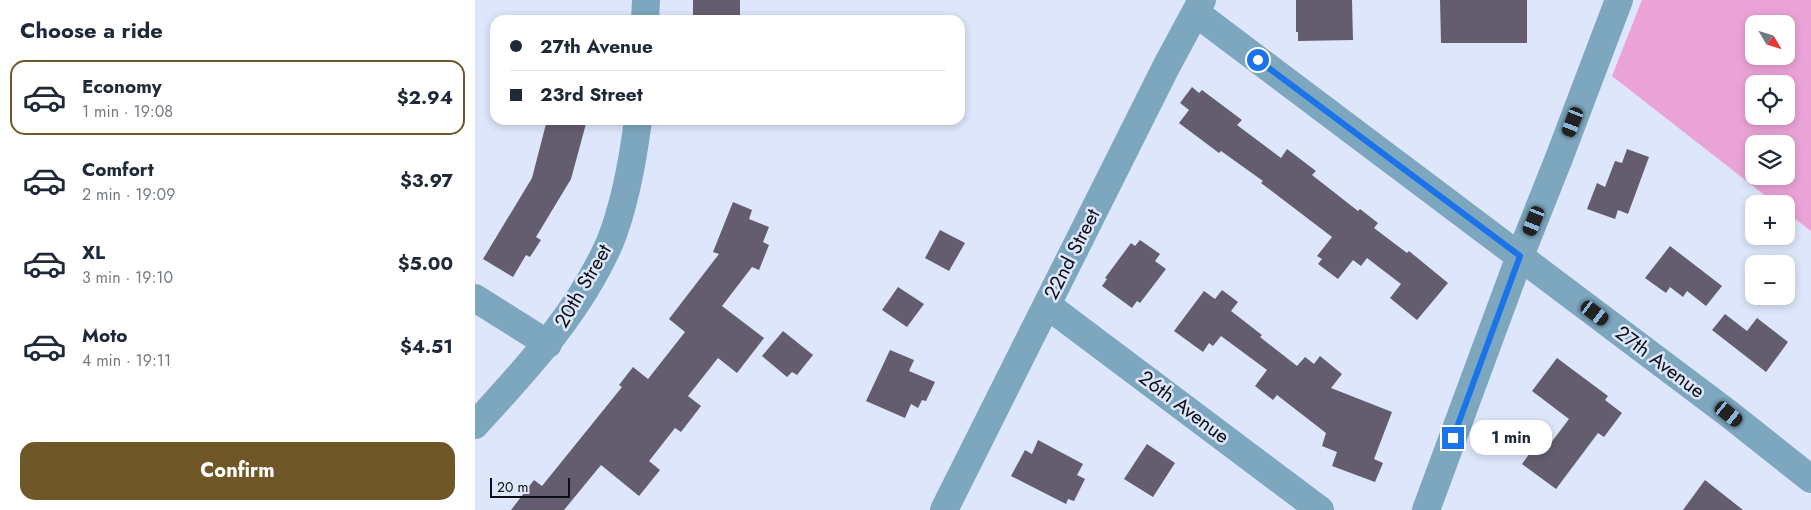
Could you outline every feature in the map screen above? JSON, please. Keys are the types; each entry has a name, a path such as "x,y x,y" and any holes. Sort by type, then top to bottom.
{"street":[{"path":"645,0 645,15"},
{"path":"1426,510 1520,256 1619,0"},
{"name":"27th Avenue","path":"1199,6 1520,256 1729,414 1811,479"},
{"name":"22nd Street","path":"945,510 1166,67 1199,6"},
{"name":"20th Street","path":"475,424 548,344 581,297 610,240 621,208 635,145 637,125"},
{"path":"475,298 548,344"},
{"name":"26th Avenue","path":"1047,305 1320,510"}],"shaded area":[{"path":"1642,0 1811,0 1811,231 1795,219 1795,195 1764,195 1752,185 1795,185 1795,135 1745,135 1745,180 1612,76"}],"building":[{"path":"693,0 740,0 740,15 693,15"},
{"path":"1296,0 1352,0 1353,40 1298,41 1298,32 1296,32"},
{"path":"1440,0 1527,0 1527,43 1441,43"},
{"path":"1192,87 1199,93 1202,90 1242,120 1237,125 1281,158 1287,149 1316,171 1312,175 1358,211 1360,209 1378,223 1374,228 1407,253 1409,251 1448,283 1417,320 1390,298 1401,284 1367,258 1361,266 1353,260 1338,279 1318,264 1322,259 1317,256 1332,237 1261,183 1263,181 1221,151 1219,153 1179,123 1189,110 1180,103"},
{"path":"546,125 586,125 571,179 536,237 541,240 530,257 526,255 513,277 483,259 532,178"},
{"path":"1627,149 1649,157 1628,214 1618,210 1615,219 1587,209 1597,183 1605,187 1615,161 1622,163"},
{"path":"733,202 752,210 749,219 769,227 763,242 769,245 759,270 752,267 722,306 764,338 737,373 718,358 688,396 701,406 681,432 675,428 649,461 660,470 639,496 601,465 564,510 511,510 534,480 542,486 622,387 619,385 633,367 648,379 685,332 669,319 719,254 713,252"},
{"path":"940,230 965,243 949,271 925,258"},
{"path":"1140,240 1160,254 1155,261 1166,269 1140,303 1137,301 1132,308 1102,286 1107,279 1105,278 1131,243 1135,246"},
{"path":"1670,246 1722,286 1706,306 1687,291 1683,297 1670,287 1666,293 1645,278"},
{"path":"898,287 924,304 907,327 882,310"},
{"path":"1222,290 1238,302 1231,311 1297,366 1305,357 1314,364 1320,356 1342,374 1331,388 1392,412 1374,459 1383,463 1375,482 1332,466 1337,452 1322,446 1326,433 1277,395 1273,400 1255,386 1267,370 1221,336 1213,346 1209,343 1203,352 1174,331 1204,291 1215,299"},
{"path":"1725,314 1747,331 1757,318 1788,342 1766,372 1712,330"},
{"path":"783,331 813,355 797,375 792,372 787,377 762,356"},
{"path":"890,350 914,360 909,371 935,382 926,401 922,400 918,408 911,404 905,418 866,401"},
{"path":"1557,358 1608,396 1605,400 1622,413 1604,437 1598,433 1556,489 1522,464 1535,446 1544,452 1569,419 1532,391"},
{"path":"1038,440 1083,464 1077,475 1085,479 1074,501 1068,499 1066,504 1011,476 1025,450 1032,454"},
{"path":"1147,444 1175,463 1153,497 1124,479"},
{"path":"1705,480 1743,510 1683,510"}],"route":[{"path":"1258,60 1520,256 1453,438"}]}
